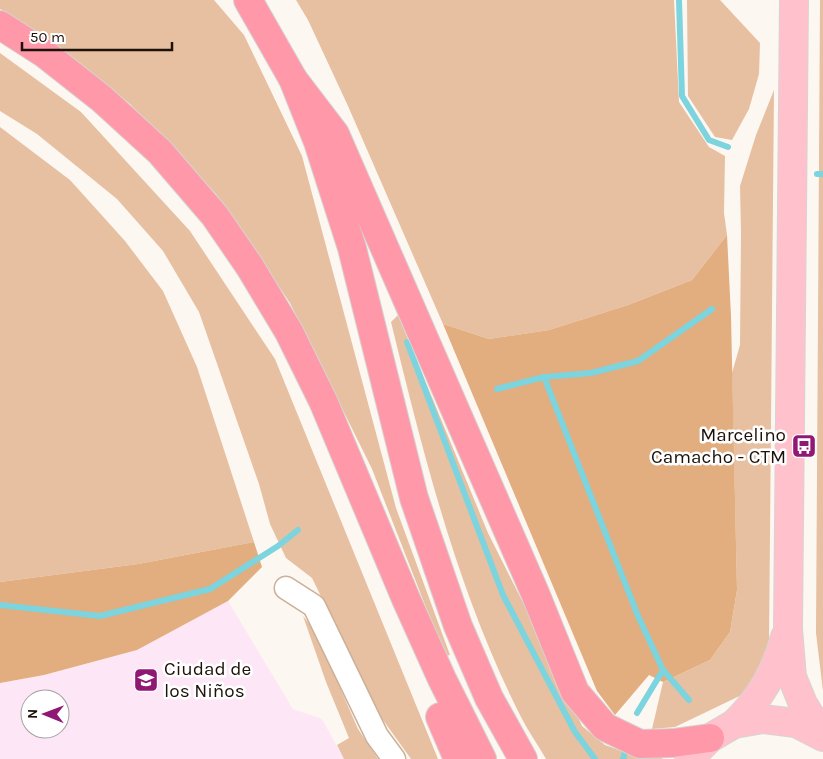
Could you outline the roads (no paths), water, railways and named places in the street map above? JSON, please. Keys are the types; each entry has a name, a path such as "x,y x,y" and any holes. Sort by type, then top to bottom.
{"highway":[{"path":"248,0 292,79 318,142 352,248 414,498 458,626 490,698 523,759"},
{"path":"0,25 45,54 102,99 160,152 215,216 250,267 289,332 323,401 406,599 442,679 482,759"},
{"path":"292,79 335,134 531,584 575,692 605,727 640,744 673,743 710,738"},
{"path":"406,599 417,666 458,759"}],"main road":[{"path":"787,0 793,40"},
{"path":"794,0 788,629 792,677 803,704 823,737"},
{"path":"689,759 710,738 734,724 762,692 778,662 788,629"},
{"path":"734,724 762,719 796,723 823,737"}],"street":[{"path":"286,588 314,606 377,736 394,759"}],"waterway":[{"path":"679,0 682,96 709,140 728,147"},
{"path":"817,174 823,174"},
{"path":"497,389 544,377 591,373 638,361 712,309"},
{"path":"407,342 503,595 575,732 595,759"},
{"path":"544,377 638,616 663,670 689,700"},
{"path":"0,605 100,616 210,589 278,546 298,530"},
{"path":"637,713 663,670"},
{"path":"623,759 625,752"}],"place":[{"name":"Marcelino Camacho - CTM","path":"804,446"},
{"name":"Ciudad de los Niños","path":"146,680"}]}
